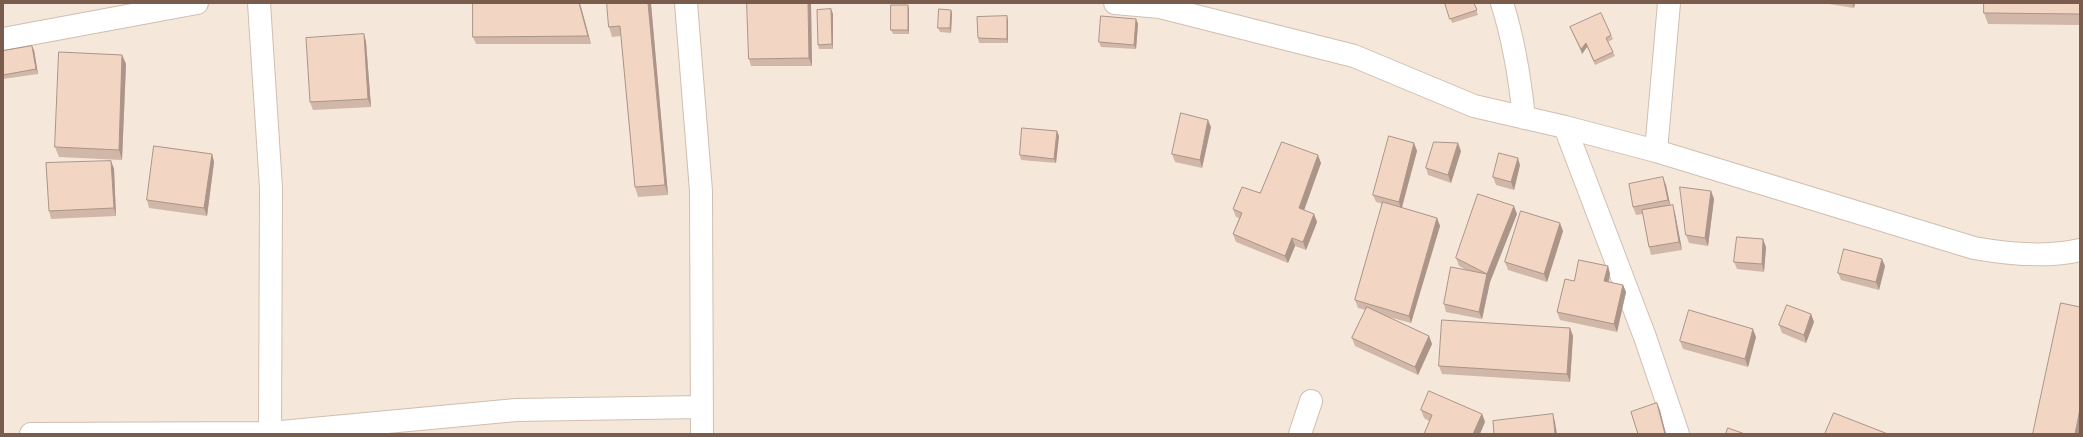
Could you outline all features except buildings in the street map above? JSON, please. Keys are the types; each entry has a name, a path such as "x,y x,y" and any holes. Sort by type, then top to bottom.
{"street":[{"path":"3,39 197,3"},
{"path":"259,3 271,188 270,433"},
{"path":"686,3 701,191 702,434"},
{"path":"1115,3 1160,7 1354,56 1474,106 1565,127 1656,151 1974,248 1989,251 2059,255 2080,250"},
{"path":"1502,3 1509,26 1520,78 1524,118"},
{"path":"1656,151 1669,3"},
{"path":"1565,127 1645,337 1678,434"},
{"path":"1300,434 1311,401"},
{"path":"31,434 270,433 516,410 702,407"}],"shaded area":[{"path":"3,3 2080,3 2080,434 3,434"}]}
